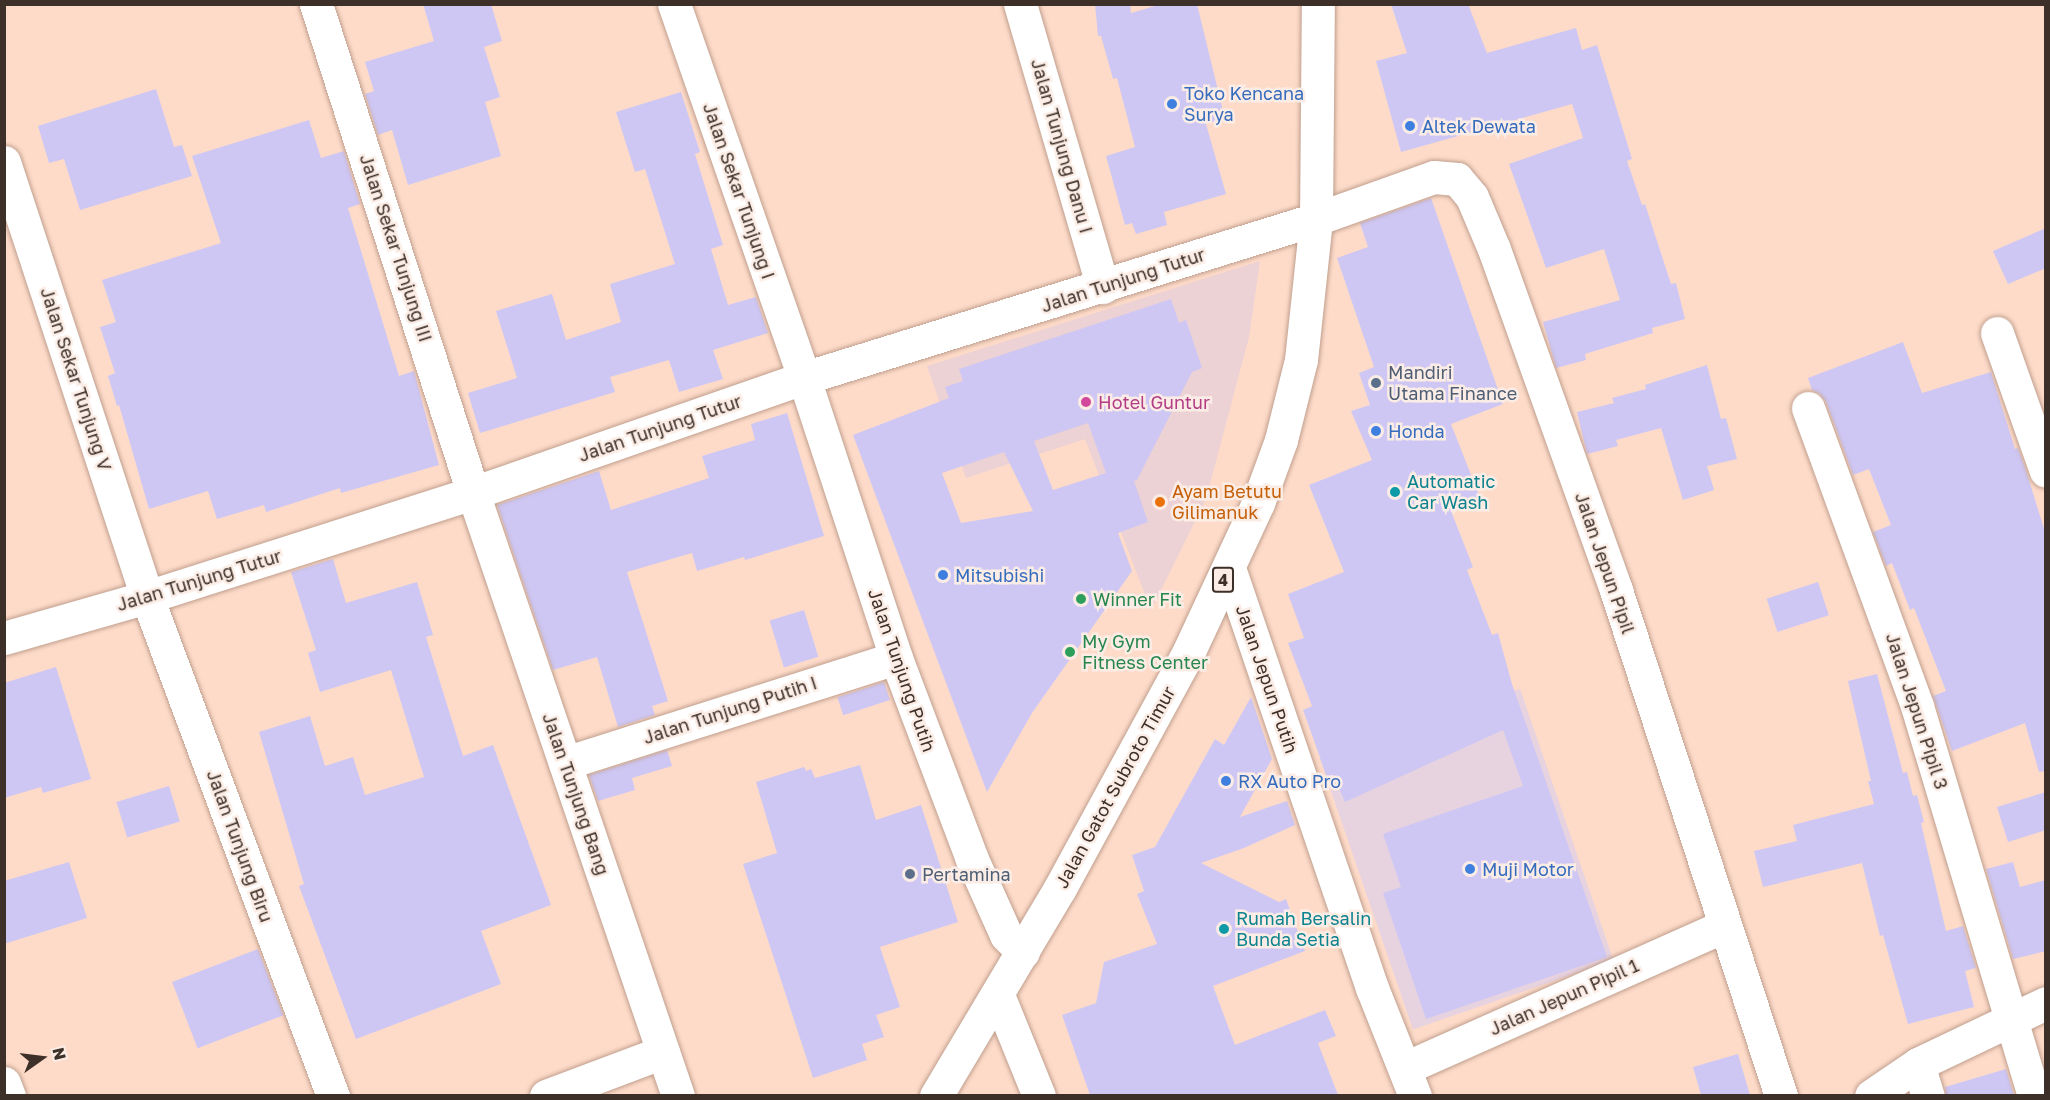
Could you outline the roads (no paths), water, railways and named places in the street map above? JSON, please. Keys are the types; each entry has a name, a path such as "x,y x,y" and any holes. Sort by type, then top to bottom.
{"main road":[{"name":"Jalan Sekar Tunjung III","path":"316,4 473,493"},
{"name":"Jalan Sekar Tunjung I","path":"674,4 804,378"},
{"name":"Jalan Tunjung Danu I","path":"1020,4 1103,287"},
{"name":"Jalan Gatot Subroto Timur","path":"936,1095 1023,952 1189,651 1258,503 1281,440 1301,360 1316,219 1318,4"},
{"name":"Jalan Sekar Tunjung V","path":"4,162 147,597"},
{"name":"Jalan Jepun Pipil","path":"1316,219 1434,177 1457,178 1472,197 1494,249 1616,590 1781,1095"},
{"name":"Jalan Tunjung Tutur","path":"4,638 147,597 473,493 804,378 1316,219"},
{"path":"1997,333 2046,471"},
{"name":"Jalan Tunjung Putih","path":"804,378 896,657 971,857 1006,935 1023,952"},
{"name":"Jalan Jepun Pipil 3","path":"1808,408 1917,706 2034,1095"},
{"name":"Jalan Tunjung Bang","path":"473,493 678,1095"},
{"name":"Jalan Jepun Putih","path":"1229,568 1372,988 1410,1082"},
{"name":"Jalan Tunjung Biru","path":"147,597 333,1095"},
{"name":"Jalan Tunjung Putih I","path":"565,762 896,657"},
{"name":"Jalan Jepun Pipil 1","path":"1410,1082 1724,926"},
{"path":"998,995 1039,1095"},
{"path":"1871,1095 1918,1064 2046,1004"},
{"path":"546,1095 663,1052"},
{"path":"1918,1064 1928,1095"},
{"path":"4,1083 9,1095"}],"place":[{"name":"Toko Kencana Surya","path":"1172,104"},
{"name":"Altek Dewata","path":"1410,126"},
{"name":"Mandiri Utama Finance","path":"1376,383"},
{"name":"Hotel Guntur","path":"1086,402"},
{"name":"Honda","path":"1376,431"},
{"name":"Automatic Car Wash","path":"1395,492"},
{"name":"Ayam Betutu Gilimanuk","path":"1160,502"},
{"name":"Mitsubishi","path":"943,575"},
{"name":"Winner Fit","path":"1081,599"},
{"name":"My Gym Fitness Center","path":"1070,652"},
{"name":"RX Auto Pro","path":"1226,781"},
{"name":"Muji Motor","path":"1470,869"},
{"name":"Pertamina","path":"910,874"},
{"name":"Rumah Bersalin Bunda Setia","path":"1224,929"}]}
